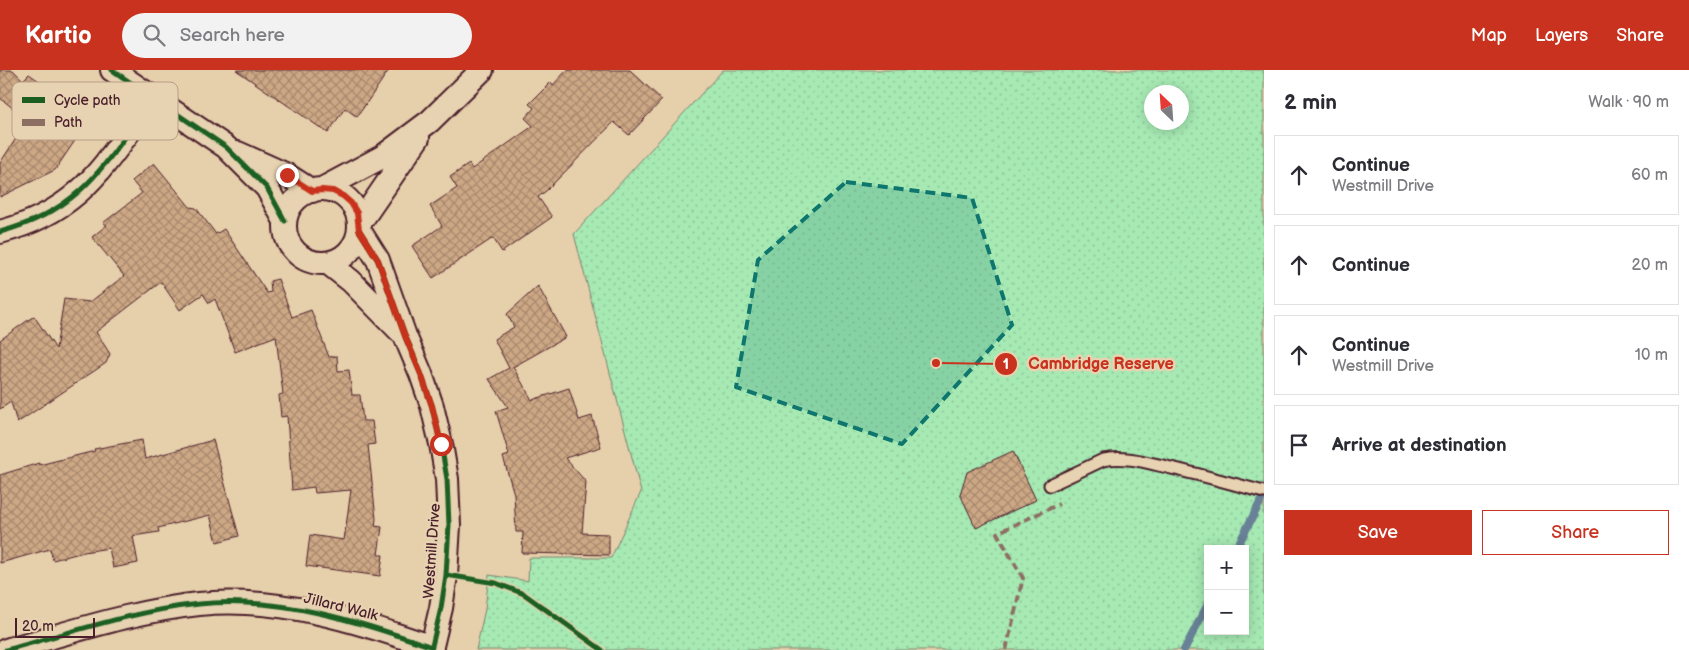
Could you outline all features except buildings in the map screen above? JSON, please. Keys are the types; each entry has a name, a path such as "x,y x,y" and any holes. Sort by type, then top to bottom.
{"street":[{"path":"112,70 130,82"},
{"path":"285,221 288,211 302,195 317,190 382,157 430,121 482,70"},
{"path":"178,114 226,147 317,190 338,194 351,203 357,213 359,227 356,242 349,252 340,259 328,263 316,263 296,253 287,238 285,221 267,188 226,147"},
{"path":"359,227 430,121"},
{"path":"0,232 29,224 70,201 100,172 123,140"},
{"name":"Westmill Drive","path":"359,227 378,260 432,406 441,444 447,479 449,526 446,575 432,648"},
{"name":"Westmill Drive","path":"328,263 351,281 405,336"},
{"name":"Jillard Walk","path":"6,650 151,612 199,604 228,603 290,607 328,615 400,636 432,648"}],"lane":[{"path":"1050,485 1103,460 1118,458 1156,464 1264,492"}],"highlighted area":[{"path":"846,182 972,198 1012,325 902,444 736,387 758,260"}],"green space":[{"path":"723,70 1264,70 1264,650 476,650 485,609 489,575 528,581 529,558 611,558 641,492 574,234"}],"waterway":[{"path":"1238,545 1264,495"},
{"path":"1184,650 1204,612"}],"marked path":[{"path":"1006,650 1023,578 997,533 1059,504"}],"cycle path":[{"path":"112,70 130,82"},
{"path":"178,115 226,147 267,188 285,221"},
{"path":"0,232 29,223 53,211 73,197 106,163 123,140"},
{"path":"359,230 378,260 432,406 441,444 447,479 449,525 446,575 441,608 431,650"},
{"path":"446,575 496,583 524,594 602,650"},
{"path":"6,650 101,623 150,612 174,607 229,602 288,607 317,613 375,628 432,647"}],"place":[{"name":"Cambridge Reserve","path":"936,363"}],"route":[{"path":"287,175 312,191 333,191 343,196 351,203 357,213 359,230 378,260 405,336 421,374 432,406 441,444"}]}
